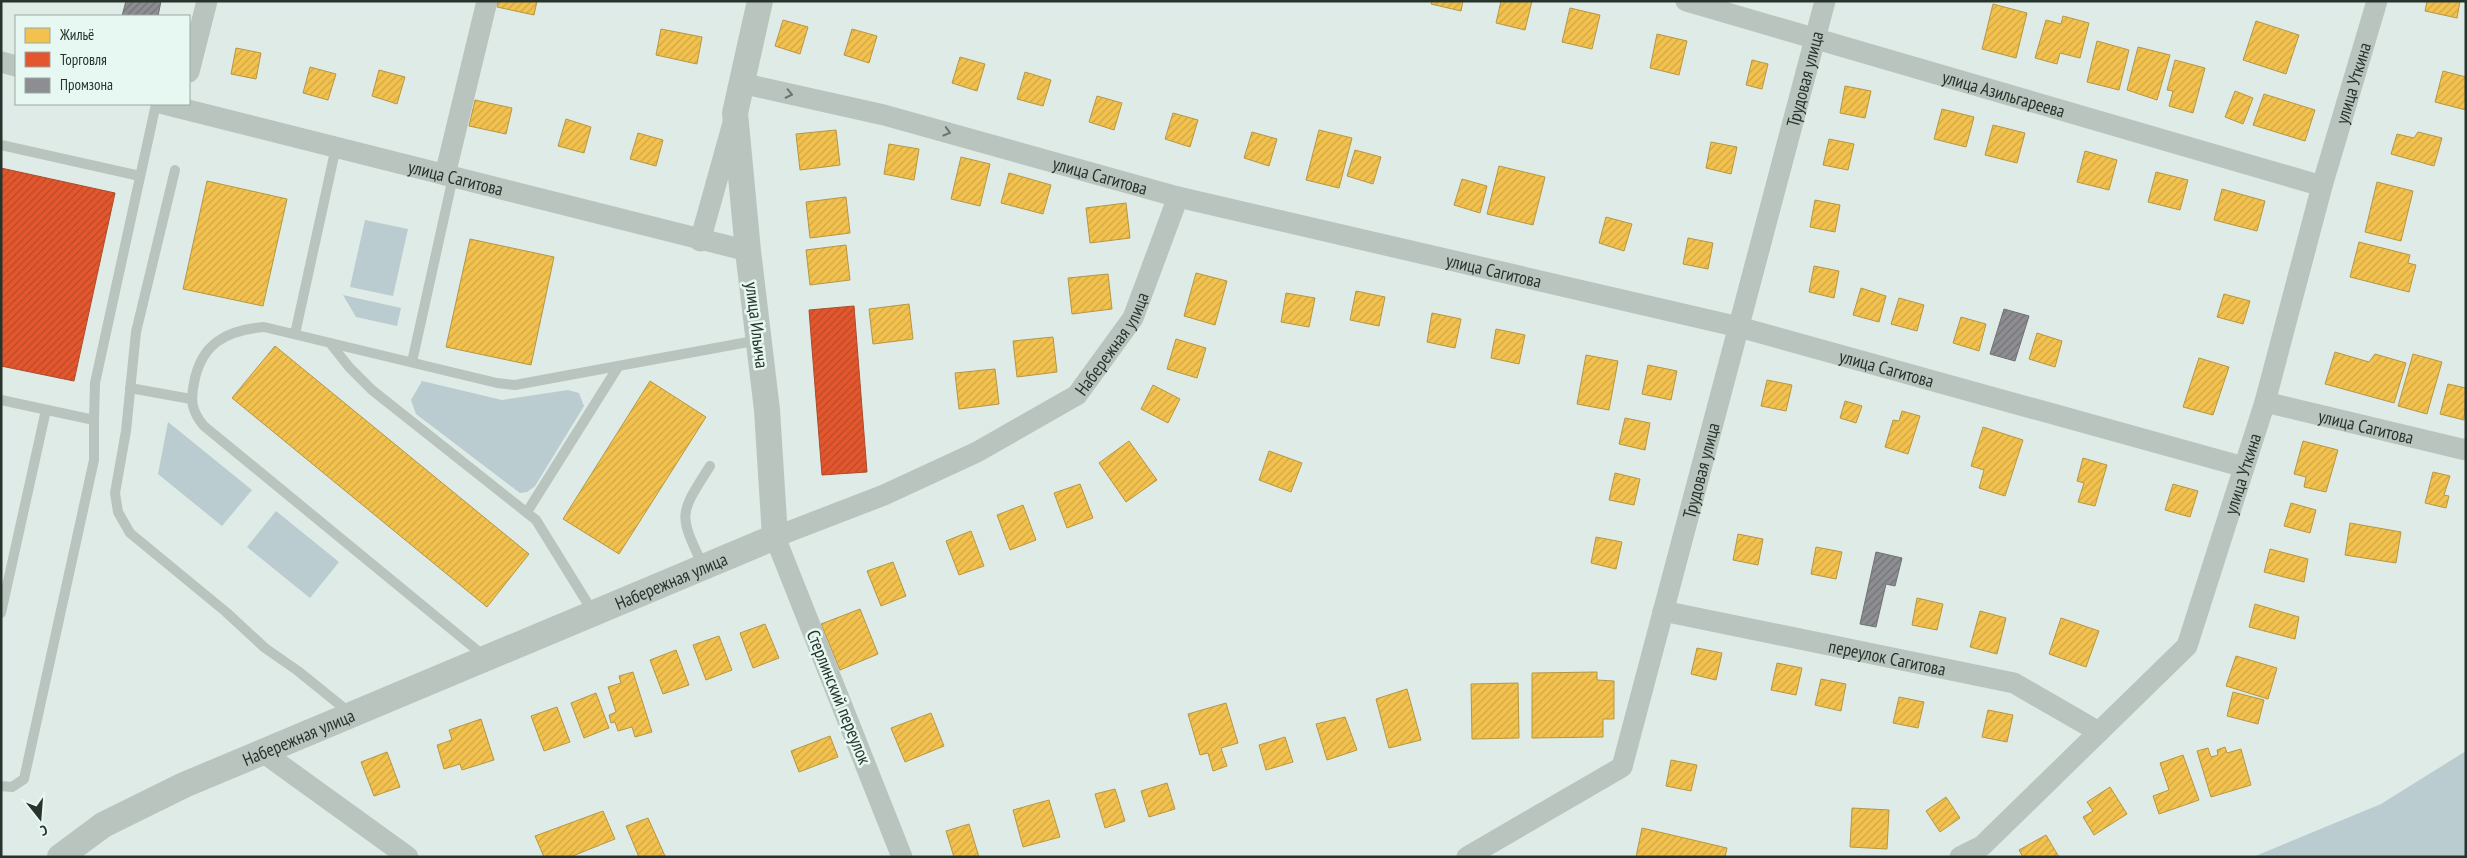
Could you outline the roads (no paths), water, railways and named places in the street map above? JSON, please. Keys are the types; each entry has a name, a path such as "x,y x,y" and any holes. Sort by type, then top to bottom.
{"street":[{"path":"190,68 207,1"},
{"path":"449,176 487,1"},
{"name":"улица Ильича","path":"700,241 735,113 760,1"},
{"name":"улица Азильгареева","path":"1686,1 2322,186"},
{"name":"Трудовая улица","path":"1467,857 1622,767 1825,1"},
{"name":"улица Уткина","path":"1960,857 1982,846 2187,646 2265,402 2322,186 2377,1"},
{"path":"1,62 15,66"},
{"name":"улица Сагитова","path":"742,83 884,115 1178,196 1738,327 2244,467"},
{"name":"улица Сагитова","path":"175,105 748,252"},
{"name":"улица Ильича","path":"735,113 748,252 768,410 775,537"},
{"name":"Набережная улица","path":"60,857 103,825 148,801 703,567 884,494 977,452 1077,395 1134,318 1178,196"},
{"name":"улица Сагитова","path":"2265,402 2466,450"},
{"name":"Стерлинский переулок","path":"775,537 902,857"},
{"name":"переулок Сагитова","path":"1663,611 2014,683 2099,732"},
{"path":"264,753 408,857"}],"lane":[{"path":"1,786 12,788 24,779 94,460 95,383 156,105"},
{"path":"1,145 140,176"},
{"path":"295,334 336,147"},
{"path":"174,170 136,332 126,431 115,493 118,512 130,533 226,612 265,648 298,671 352,716"},
{"path":"412,362 449,176"},
{"path":"487,659 204,426 195,414 191,399 199,362 217,341 249,328 264,327 497,383 515,385 760,340"},
{"path":"330,343 349,367 372,390 527,512 541,527 594,613"},
{"path":"527,512 618,367"},
{"path":"130,388 191,399"},
{"path":"1,400 94,420"},
{"path":"1,613 46,410"},
{"path":"703,567 684,524 685,511 690,498 710,466"}]}
